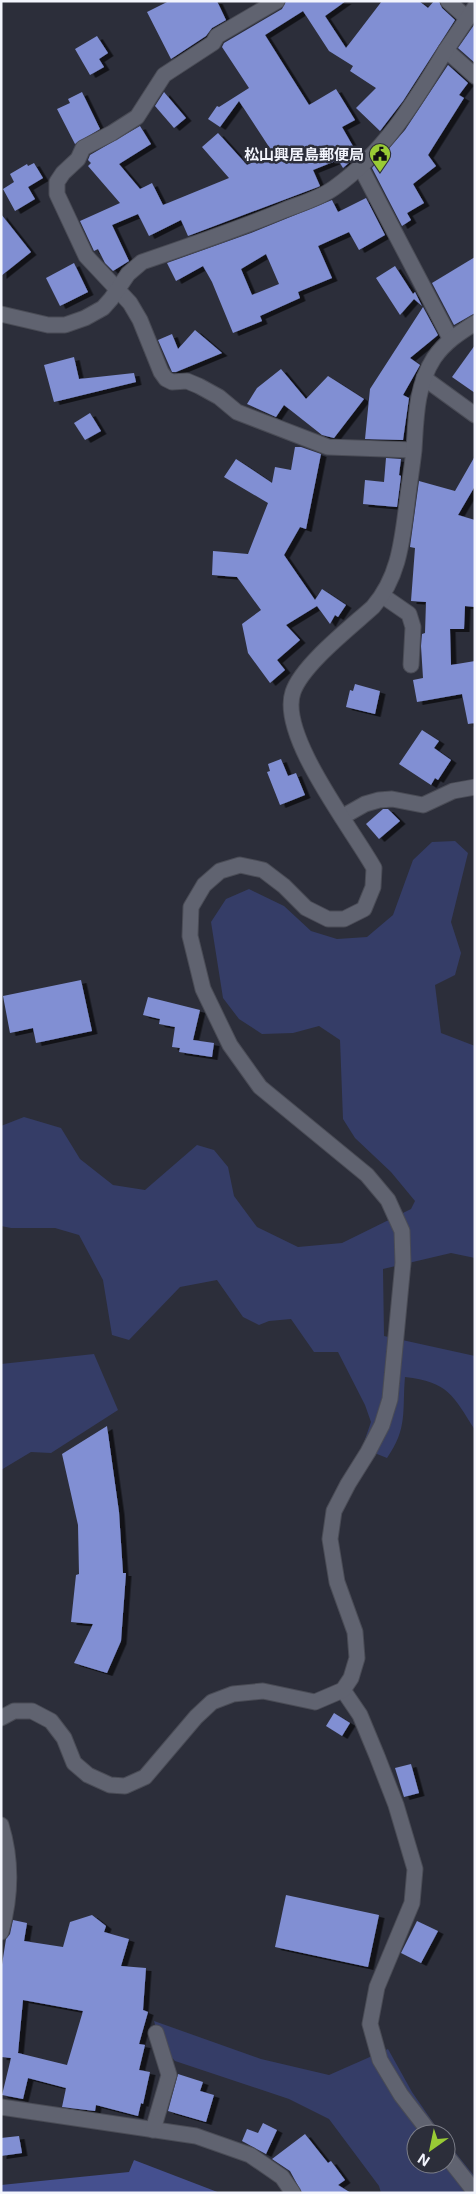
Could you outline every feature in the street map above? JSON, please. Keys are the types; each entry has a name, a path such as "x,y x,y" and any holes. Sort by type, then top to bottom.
{"street":[{"path":"277,1 217,36 213,43 164,75 137,117 83,148 78,159 63,173 58,182 57,194 86,256 130,303 140,320 161,372 166,379 172,382 187,380 219,397 237,412 328,447 414,450"},
{"path":"1,314 48,325 65,325 85,318 103,308 128,274 142,262 258,221 334,188 374,152 408,112 471,12 448,1"},
{"path":"446,50 475,76"},
{"path":"360,166 450,338"},
{"path":"1,1718 14,1710 32,1711 51,1721 64,1738 74,1763 88,1775 110,1785 125,1786 145,1777 196,1717 212,1702 233,1694 263,1691 315,1702 342,1690 352,1678 356,1658 355,1632 337,1582 330,1539 334,1510 382,1425 390,1399 403,1262 402,1231 388,1200 367,1175 260,1087 230,1046 203,989 190,936 191,907 204,885 220,871 240,865 264,870 284,886 306,908 328,919 344,920 364,909 373,887 374,868 313,771 298,736 291,713 292,693 306,670 383,596 397,565 403,540 414,450 416,402 424,378 434,358 450,338 475,323"},
{"path":"424,378 475,415"},
{"path":"383,596 410,614 413,627 411,665"},
{"path":"342,817 365,804 379,800 392,799 423,805 453,791 475,787"},
{"path":"342,1690 360,1715 396,1805 416,1869 412,1903 377,1987 370,2024 380,2060 401,2094 424,2124"},
{"path":"1,1825 9,1861 9,1894 1,1932"},
{"path":"153,2130 169,2075 156,2033"},
{"path":"1,2107 196,2136 250,2155 282,2177 293,2193"},
{"path":"456,2168 475,2192"}],"shaded area":[{"path":"455,841 468,853 451,922 461,953 455,975 435,985 441,1033 475,1046 475,1258 451,1253 383,1269 384,1336 475,1356 475,1430 455,1399 448,1392 431,1382 405,1377 404,1410 401,1428 394,1447 387,1458 362,1448 371,1422 365,1405 338,1352 314,1352 291,1319 269,1321 259,1325 243,1317 217,1280 180,1287 129,1340 112,1335 103,1280 79,1235 55,1228 11,1228 1,1226 1,1126 24,1117 61,1128 80,1159 113,1185 145,1190 197,1145 214,1150 228,1167 234,1196 257,1227 298,1247 342,1243 411,1209 415,1201 391,1172 355,1138 343,1119 340,1040 319,1026 293,1033 262,1034 239,1019 223,998 211,922 226,899 249,889 284,906 311,931 337,939 367,937 393,915 413,860 432,842"},
{"path":"94,1354 118,1410 51,1453 31,1452 1,1470 1,1364"},
{"path":"154,2021 261,2059 329,2075 388,2049 412,2092 434,2124 406,2124 406,2174 456,2174 456,2153 475,2177 475,2193 381,2193 379,2186 329,2119 289,2099 175,2061 161,2046"},
{"path":"134,2160 220,2193 1,2193 1,2185 129,2172"}],"building":[{"path":"169,1 217,1 226,20 212,28 206,36 171,59 147,12"},
{"path":"286,1 346,1 325,16 346,48 382,1 419,1 428,8 434,1 439,1 442,8 455,20 403,101 380,131 356,108 376,88 350,71 353,66 329,51 303,11 265,35 309,105 336,89 355,120 342,127 358,155 343,168 338,160 313,170 320,186 318,187 188,236 181,220 149,236 138,214 112,225 129,261 113,271 105,263 98,249 94,251 80,221 120,203 88,166 91,163 88,160 90,155 140,126 151,144 119,164 140,189 152,183 163,205 229,178 202,147 218,133 247,165 273,153 239,101 220,127 208,119 217,106 219,107 249,88 222,47 224,43 282,9"},
{"path":"475,26 475,63 458,48"},
{"path":"97,36 108,53 99,59 104,67 90,75 75,49"},
{"path":"448,65 468,83 459,95 464,98 428,155 436,166 413,184 424,203 407,213 411,220 402,226 372,168 405,130"},
{"path":"82,92 100,129 75,144 57,109 70,103 68,99"},
{"path":"164,92 186,118 174,128 155,106"},
{"path":"34,163 43,178 28,187 35,199 15,211 3,189 14,182 10,174 27,164 28,166"},
{"path":"366,198 385,235 359,250 349,232 318,246 332,278 298,292 300,298 260,316 262,321 233,333 212,282 203,266 176,281 167,263 251,233 332,200 338,212","holes":["266,254 279,284 252,295 241,269"]},
{"path":"1,214 31,252 1,276"},
{"path":"475,257 475,313 454,325 432,283"},
{"path":"74,263 88,292 60,306 46,278"},
{"path":"395,266 413,294 415,292 422,306 414,299 400,315 376,278"},
{"path":"423,307 438,335 410,358 420,365 403,395 409,398 403,440 365,439 370,389"},
{"path":"195,330 222,353 172,372 158,340 172,334 178,349"},
{"path":"475,345 475,393 452,377"},
{"path":"74,357 79,379 134,373 136,382 54,402 44,365"},
{"path":"281,369 306,399 328,376 364,399 334,438 322,435 284,405 276,417 247,404 257,388"},
{"path":"90,413 101,431 85,440 74,423"},
{"path":"295,447 301,447 321,454 306,529 300,527 284,555 315,600 322,589 346,605 338,617 335,615 330,624 317,606 286,625 300,640 277,660 285,670 270,683 248,653 242,624 261,610 237,577 212,575 213,551 248,554 268,503 224,477 236,459 272,483 275,467 291,470"},
{"path":"475,456 475,486 458,515 475,520 475,607 465,606 464,629 450,629 451,665 475,661 475,723 468,724 462,694 417,702 413,680 423,678 421,646 422,634 425,633 426,602 411,601 415,548 410,547 419,481 455,491"},
{"path":"386,458 401,459 397,507 363,504 365,480 384,482"},
{"path":"355,684 380,691 375,714 346,707 350,690 353,691"},
{"path":"422,730 439,741 434,748 451,760 438,780 435,778 431,785 399,764"},
{"path":"281,759 288,776 296,773 305,795 280,805 267,772 270,771 268,764"},
{"path":"383,809 388,809 400,821 379,839 366,824"},
{"path":"81,980 92,1031 36,1043 33,1028 10,1033 3,996"},
{"path":"148,997 200,1010 193,1040 214,1043 212,1057 179,1052 180,1048 172,1047 175,1027 159,1024 160,1019 143,1015"},
{"path":"107,1426 119,1512 123,1573 126,1573 121,1641 107,1673 74,1663 93,1624 71,1622 76,1575 79,1574 78,1525 62,1454"},
{"path":"334,1713 350,1723 342,1736 326,1726"},
{"path":"411,1764 419,1793 404,1797 395,1768"},
{"path":"286,1895 379,1915 368,1967 275,1947"},
{"path":"92,1915 106,1926 104,1932 129,1939 121,1966 146,1968 143,2010 148,2012 139,2044 145,2045 139,2070 150,2072 143,2104 141,2103 138,2116 96,2105 95,2111 62,2107 66,2088 28,2078 23,2099 2,2095 11,2058 1,2057 1,1971 6,1939 10,1934 13,1920 27,1923 24,1941 63,1947 70,1922","holes":["23,2000 83,2011 67,2065 18,2053"]},
{"path":"417,1921 438,1931 421,1963 401,1953"},
{"path":"178,2074 203,2082 200,2091 214,2095 206,2122 168,2111"},
{"path":"263,2123 277,2130 266,2154 242,2141 247,2129 258,2133"},
{"path":"305,2134 328,2163 331,2161 345,2180 338,2185 351,2193 302,2193 290,2171 272,2159"},
{"path":"19,2136 22,2153 1,2156 1,2138"}],"place":[{"name":"松山興居島郵便局","path":"380,173"}]}
